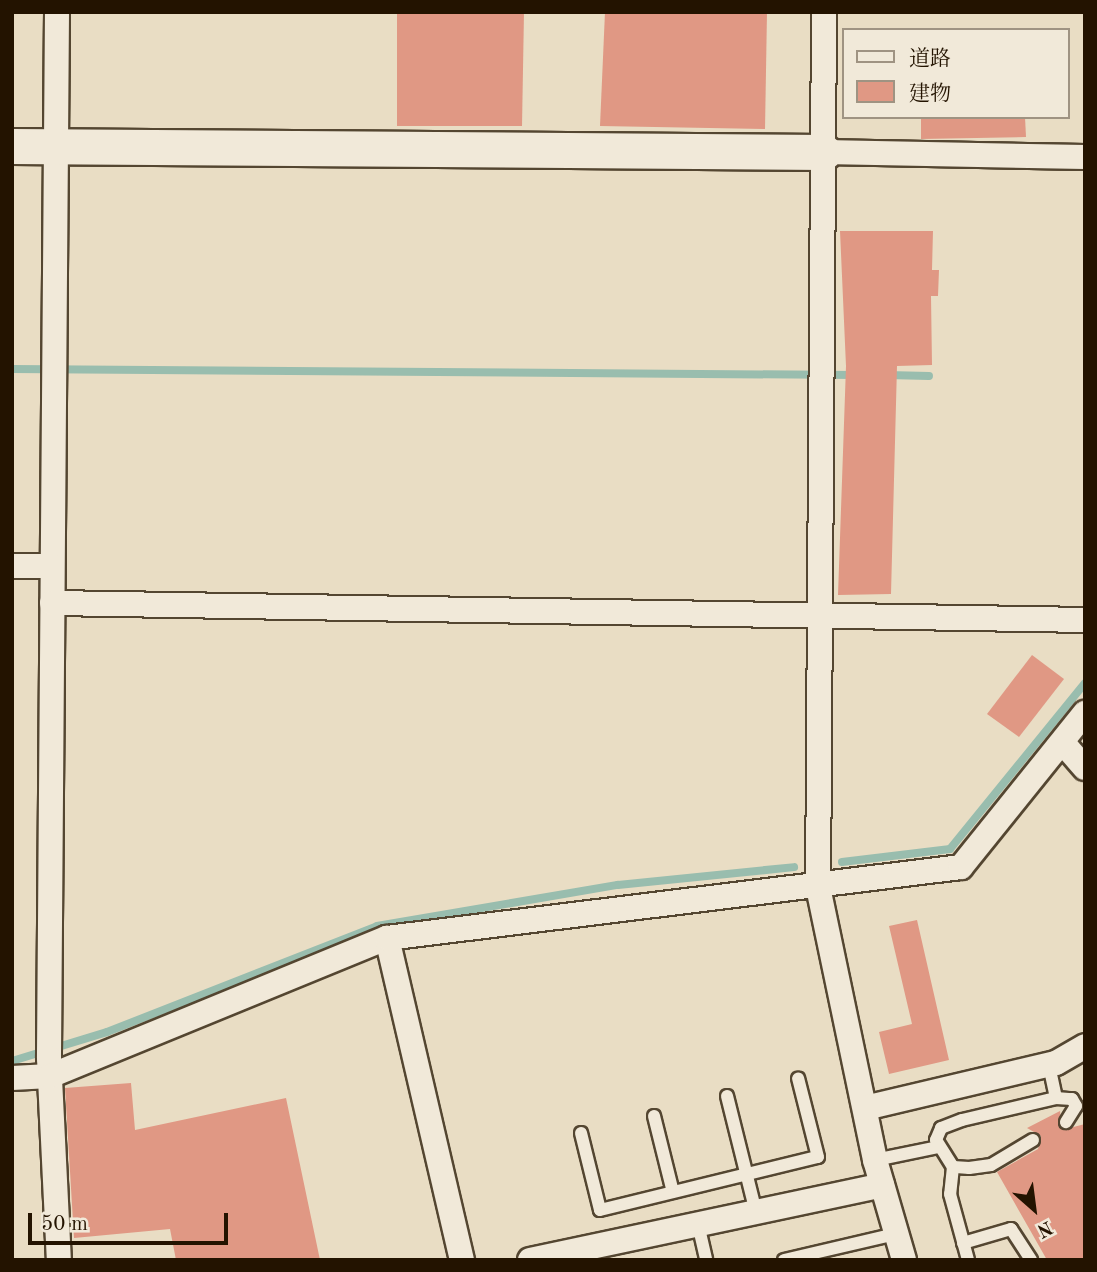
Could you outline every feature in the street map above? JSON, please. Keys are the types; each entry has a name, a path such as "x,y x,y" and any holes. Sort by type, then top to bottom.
{"street":[{"path":"57,12 50,1076 59,1260"},
{"path":"824,12 825,612 818,887 875,1160 904,1260"},
{"path":"12,146 824,152 1085,157"},
{"path":"12,566 52,566"},
{"path":"52,603 825,612 1085,620"},
{"path":"12,1078 50,1076 387,938 818,887 961,867 1085,713"},
{"path":"1063,743 1085,768"},
{"path":"387,938 462,1260"},
{"path":"864,1108 1049,1065 1085,1046"},
{"path":"530,1260 882,1185"}],"lane":[{"path":"1049,1065 1056,1098"},
{"path":"581,1133 600,1210 818,1157 798,1079"},
{"path":"727,1096 756,1212"},
{"path":"968,1260 950,1194 953,1167 938,1147 941,1128 1056,1098 1080,1103 1066,1122"},
{"path":"654,1116 673,1192"},
{"path":"953,1167 991,1165 1033,1140"},
{"path":"875,1160 938,1147"},
{"path":"698,1224 706,1260"},
{"path":"963,1242 1011,1229 1031,1260"},
{"path":"784,1260 896,1234"}],"building":[{"path":"397,12 524,12 522,126 397,126"},
{"path":"605,12 767,12 765,129 600,126"},
{"path":"921,119 1025,119 1026,137 921,139"},
{"path":"840,231 933,231 932,270 939,270 938,296 931,296 932,365 897,366 891,594 838,595 846,366"},
{"path":"1032,655 1064,679 1019,737 987,714"},
{"path":"917,920 949,1060 889,1074 879,1032 912,1024 889,926"},
{"path":"131,1083 135,1130 286,1098 320,1260 176,1260 170,1229 74,1238 65,1088"},
{"path":"1060,1111 1062,1130 1085,1124 1085,1260 1047,1260 997,1172 1038,1149 1041,1136 1027,1128"}],"waterway":[{"path":"12,369 856,375"},
{"path":"887,375 929,376"},
{"path":"842,862 950,849 1085,683"},
{"path":"12,1061 107,1032 377,926 618,885 794,867"}]}
